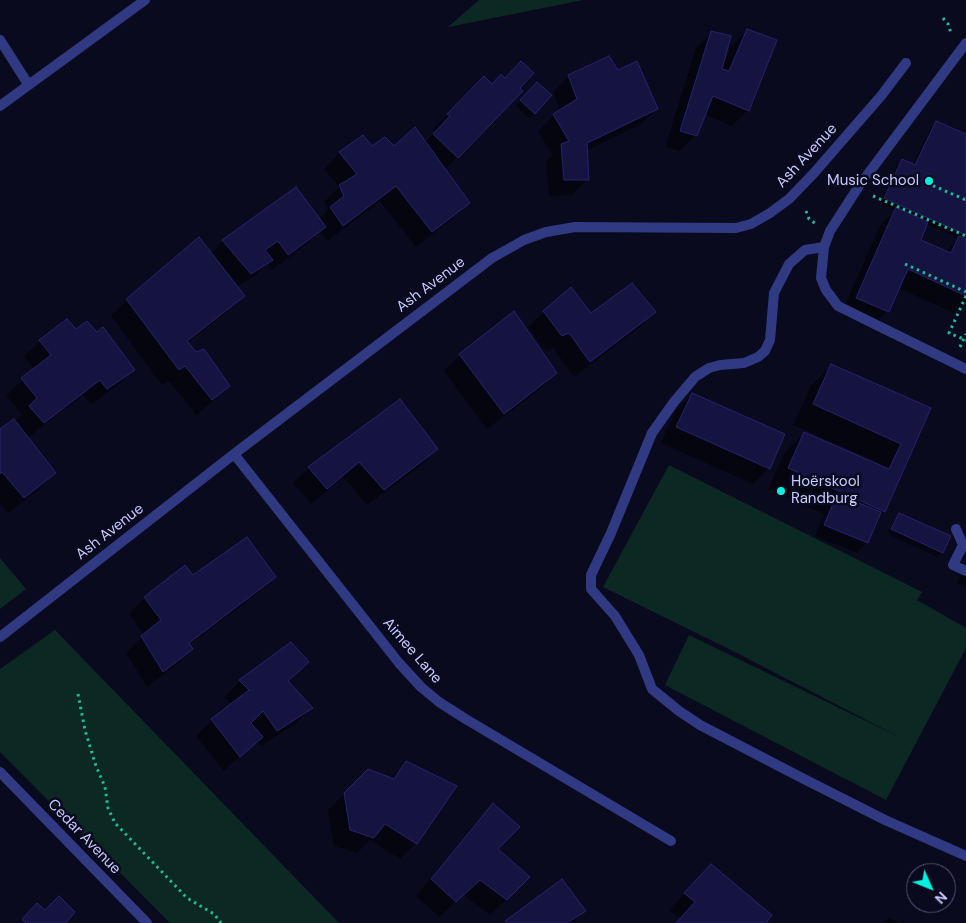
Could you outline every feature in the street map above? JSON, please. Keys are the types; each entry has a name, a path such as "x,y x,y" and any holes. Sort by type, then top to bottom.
{"street":[{"path":"0,106 145,0"},
{"path":"0,40 28,84"},
{"path":"966,43 857,190 830,231 824,246 821,278 826,290 838,306 966,369"},
{"name":"Ash Avenue","path":"0,637 234,454 492,258 524,240 546,232 575,227 736,228 751,224 789,199 881,96 906,63"},
{"path":"824,246 805,250 789,264 774,293 770,340 765,350 758,357 744,364 720,365 709,368 695,377 652,433 611,533 591,575 591,589 615,616 639,655 652,689 680,711 700,725 810,782 885,820 966,856"},
{"name":"Aimee Lane","path":"234,454 399,663 421,687 439,702 464,718 671,841"},
{"path":"956,529 963,545 953,564 966,571"},
{"name":"Cedar Avenue","path":"0,772 147,923"}],"path":[{"path":"926,183 966,200"},
{"path":"857,190 966,236"},
{"path":"904,264 966,292"},
{"path":"966,296 949,333 965,340 966,334"},
{"path":"78,694 85,730 96,766 105,787 108,808 115,823 187,898 214,914 221,923"}],"green space":[{"path":"479,0 583,0 448,27"},
{"path":"669,465 922,592 917,600 966,628 966,648 886,800 665,685 689,635 901,738 733,651 603,587"},
{"path":"0,558 26,589 0,609"},
{"path":"55,630 339,923 170,923 0,752 0,669"}],"building":[{"path":"747,29 777,40 749,111 713,96 697,136 680,131 711,31 731,36 722,69 729,71"},
{"path":"609,56 618,70 637,61 658,109 587,143 589,180 564,180 561,144 569,141 553,114 577,99 568,75"},
{"path":"521,61 534,73 520,88 523,91 458,158 433,134 450,116 447,114 484,76 492,84 501,74 505,78"},
{"path":"537,82 552,95 535,114 520,100"},
{"name":"Music School","path":"936,121 966,134 966,235 884,198 902,159 915,165"},
{"path":"415,127 470,203 432,232 396,186 343,226 330,207 344,196 339,185 357,174 339,152 363,135 372,146 385,137 394,146"},
{"path":"296,187 326,227 288,255 278,241 265,250 273,260 251,274 222,240"},
{"path":"896,207 928,222 921,240 951,253 959,236 966,239 966,296 908,269 889,312 856,298"},
{"path":"199,237 245,296 187,341 196,352 204,349 230,386 212,400 185,366 179,370 126,299"},
{"path":"632,283 656,312 590,362 569,333 562,336 543,311 571,287 591,313"},
{"path":"514,311 557,373 504,414 459,354"},
{"path":"67,319 76,329 87,321 97,332 103,327 135,370 107,389 100,380 44,423 29,406 37,398 21,378 51,355 39,340"},
{"path":"831,364 931,408 885,512 788,468 804,432 889,469 901,444 813,404"},
{"path":"692,393 785,434 770,469 676,427"},
{"path":"400,399 438,449 384,490 359,462 327,489 308,467"},
{"path":"14,419 56,473 24,498 2,472 0,474 0,429"},
{"path":"837,494 881,512 868,543 824,525"},
{"path":"899,513 951,536 943,553 891,529"},
{"path":"247,537 276,577 189,643 193,649 163,672 141,636 161,620 144,597 185,565 193,575"},
{"path":"291,642 309,662 288,681 313,708 277,731 263,711 251,723 263,737 240,757 211,719 249,690 239,680"},
{"path":"406,761 457,786 417,844 385,824 374,838 350,830 344,793 368,769 394,779"},
{"path":"493,803 520,827 498,849 530,877 507,900 480,880 456,902 431,879"},
{"path":"711,864 772,915 766,923 676,923 695,902 684,893"},
{"path":"562,879 586,911 567,923 507,923 505,921"},
{"path":"59,896 75,912 66,923 26,923 22,919 37,903 45,910"}],"place":[{"name":"Music School","path":"929,181"},
{"name":"Hoërskool Randburg","path":"781,491"}]}
